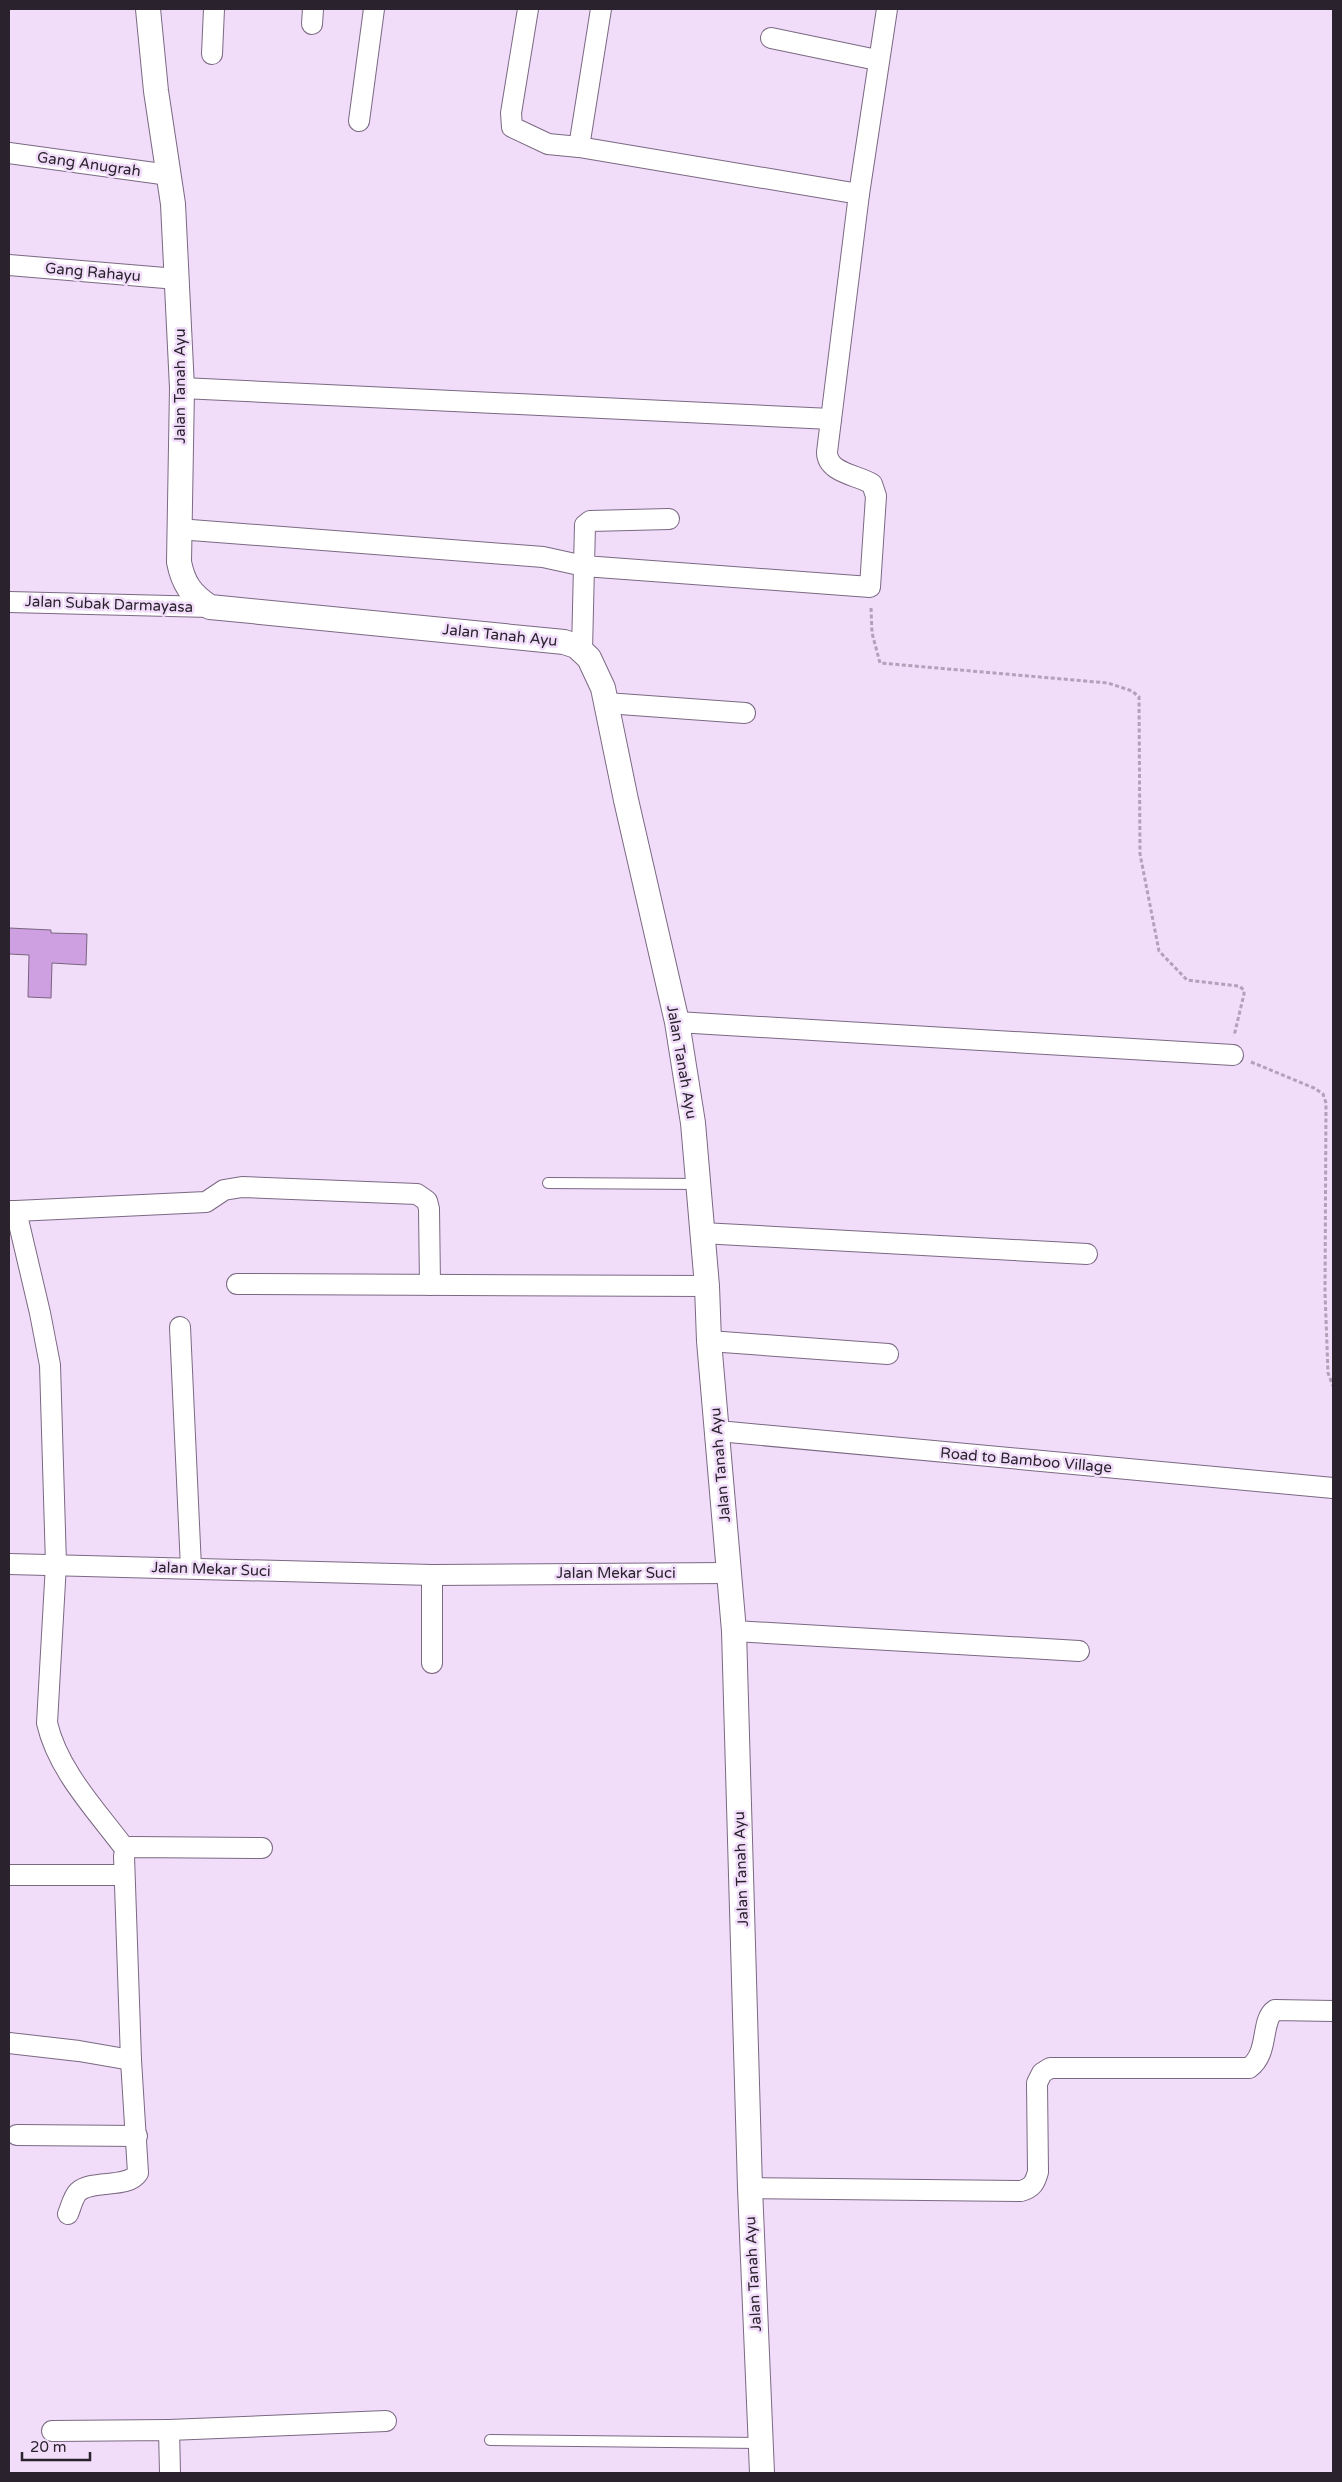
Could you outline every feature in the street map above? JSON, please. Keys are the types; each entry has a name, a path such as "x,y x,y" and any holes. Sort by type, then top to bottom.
{"street":[{"name":"Jalan Tanah Ayu","path":"148,9 156,91 173,204 178,280 182,388 178,529 182,578 192,593 210,607 544,638 564,642 582,651 596,670 606,702 626,800 677,1022 693,1123 709,1341 734,1631 750,2188 762,2473"},
{"path":"212,54 214,9"},
{"path":"359,121 374,9"},
{"path":"528,9 510,112 512,127 548,144 579,147 859,194"},
{"path":"579,147 601,9"},
{"path":"178,529 543,557 584,566 870,587 876,496 872,484 838,469 829,462 827,452 859,194 887,9"},
{"path":"771,38 878,60"},
{"name":"Gang Anugrah","path":"9,153 169,175"},
{"name":"Gang Rahayu","path":"9,265 178,280"},
{"path":"182,388 831,419"},
{"path":"582,651 585,525 590,521 669,519"},
{"name":"Jalan Subak Darmayasa","path":"9,602 210,607"},
{"path":"606,702 745,713"},
{"path":"677,1022 1233,1054"},
{"path":"68,2214 78,2192 88,2187 136,2177 139,2168 131,2060 124,1875 126,1850 73,1778 52,1744 47,1723 56,1564 50,1365 40,1313 12,1211 206,1202 224,1190 242,1187 417,1194 426,1201 430,1208 430,1285"},
{"path":"702,1233 1088,1254"},
{"path":"237,1284 706,1286"},
{"path":"180,1327 192,1568"},
{"path":"709,1341 888,1354"},
{"name":"Road to Bamboo Village","path":"718,1431 1333,1488"},
{"name":"Jalan Mekar Suci","path":"9,1564 432,1575 729,1573"},
{"path":"432,1575 432,1663"},
{"path":"734,1631 1079,1651"},
{"path":"126,1850 131,1847 262,1848"},
{"path":"9,1875 124,1875"},
{"path":"750,2188 1021,2191 1033,2185 1038,2172 1037,2083 1045,2070 1050,2068 1249,2068 1259,2060 1270,2016 1275,2010 1333,2011"},
{"path":"9,2043 79,2051 131,2060"},
{"path":"17,2135 137,2136"},
{"path":"52,2431 169,2430 386,2421"},
{"path":"169,2430 170,2473"}],"lane":[{"path":"548,1183 698,1184"},
{"path":"490,2440 760,2443"}],"path":[{"path":"870,587 872,633 880,663 1108,683 1132,691 1139,697 1140,854 1159,950 1187,980 1239,986 1244,990 1236,1023 1233,1054 1314,1088 1323,1094 1326,1103 1325,1292 1328,1373 1333,1386"}],"building":[{"path":"9,928 51,930 51,933 87,934 86,965 52,963 51,998 28,997 29,955 9,954"}]}
